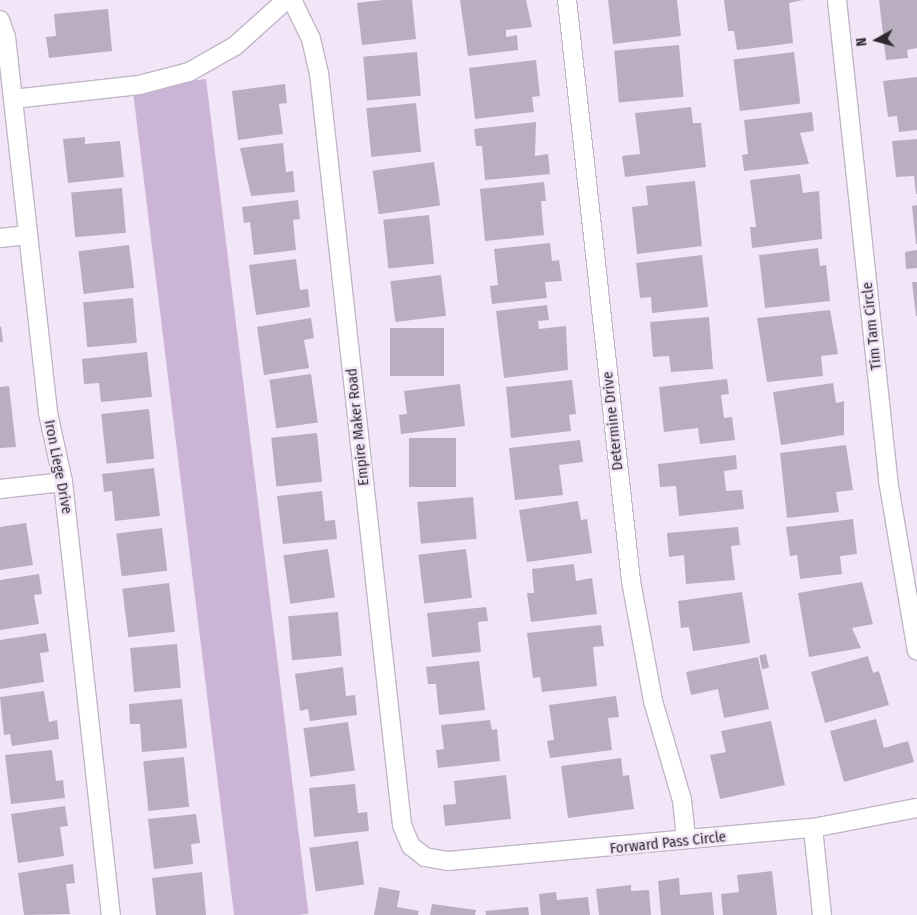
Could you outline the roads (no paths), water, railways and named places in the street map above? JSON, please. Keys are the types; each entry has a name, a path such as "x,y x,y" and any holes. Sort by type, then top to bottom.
{"street":[{"path":"13,99 138,85 189,72 235,46 286,0"},
{"name":"Empire Maker Road","path":"292,0 311,39 319,73 402,824 406,840 418,853"},
{"name":"Determine Drive","path":"567,0 631,581 652,694 682,800 686,838"},
{"name":"Tim Tam Circle","path":"837,0 888,480 917,651"},
{"name":"Iron Liege Drive","path":"0,20 13,99 48,412 64,482 111,915"},
{"path":"0,238 28,235"},
{"path":"0,489 64,482"},
{"name":"Forward Pass Circle","path":"418,853 448,862 686,838 813,828 917,808"},
{"path":"813,828 822,915"}]}
